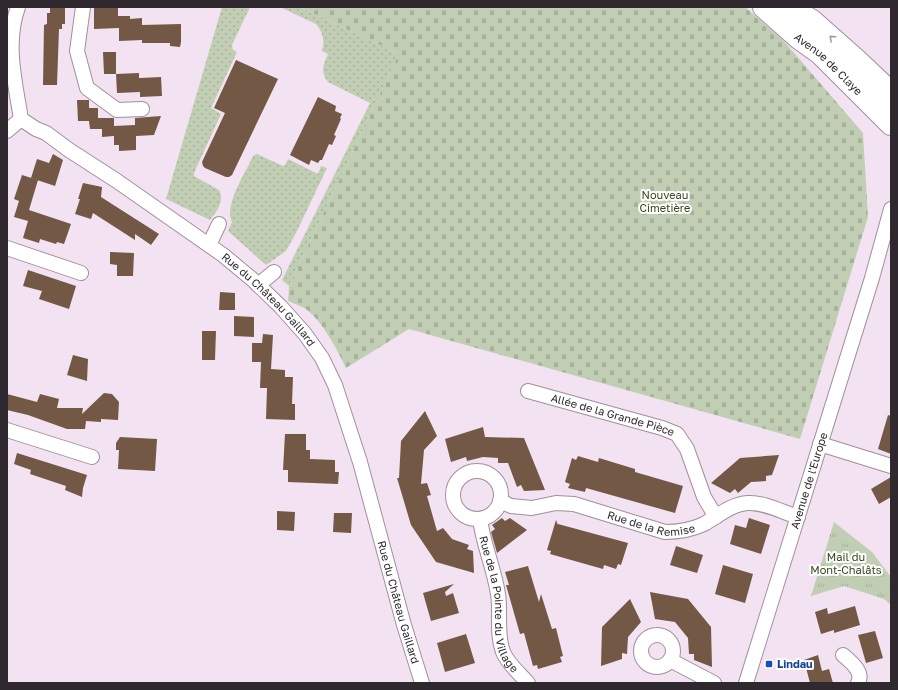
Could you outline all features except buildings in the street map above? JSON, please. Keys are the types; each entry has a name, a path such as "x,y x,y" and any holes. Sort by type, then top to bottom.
{"main road":[{"name":"Avenue de Claye","path":"764,7 799,38 820,53 891,124"},
{"name":"Avenue de Claye","path":"790,7 812,21 856,60 891,94"}],"street":[{"path":"7,131 21,119 11,56 15,15 18,7"},
{"path":"83,7 77,51 87,88 117,110 142,109"},
{"path":"820,53 840,59 891,107"},
{"name":"Rue du Château Gaillard","path":"21,119 36,129 46,133 223,255 281,307 305,334 322,358 335,385 360,462 404,625 422,683"},
{"name":"Avenue de l'Europe","path":"746,683 872,278 891,209"},
{"path":"209,245 219,224"},
{"name":"Avenue de l'Europe","path":"872,278 891,228"},
{"name":"Avenue de l'Europe","path":"872,278 881,270 891,242"},
{"path":"7,248 81,273"},
{"path":"258,285 274,272"},
{"name":"Allée de la Grande Pièce","path":"528,391 662,428 677,434 687,449 704,497 716,517"},
{"path":"7,430 92,457"},
{"path":"820,444 891,466"},
{"path":"471,472 487,474 498,485 500,501 493,513 487,517 480,519 472,518 465,516 458,511 454,504 454,488 464,475 471,472"},
{"name":"Rue de la Remise","path":"500,501 511,506 532,508 556,503 574,504 665,532 691,529 716,517 732,507 748,503 761,504 798,517"},
{"name":"Rue de la Pointe du Village","path":"480,519 481,530 497,589 501,646 506,658 528,683"},
{"path":"843,655 858,670 860,679 858,683"},
{"path":"670,660 714,683"}],"green space":[{"path":"222,7 250,7 232,45 233,50 237,52 211,108 221,114 194,173 194,176 219,190 221,194 221,202 210,220 166,199"},
{"path":"280,7 300,7 399,54 289,286 282,280 370,103 328,82 325,78 323,68 328,54 322,51 323,37 320,30 316,24"},
{"name":"Nouveau Cimetière","path":"300,7 745,7 783,40 863,133 868,217 800,439 409,329 346,368 334,345 313,315 300,306 288,301 289,286 399,54"},
{"path":"257,154 283,166 288,159 318,174 321,166 327,168 286,251 266,265 228,231 232,222 230,215 236,191 253,156"},
{"name":"Mail du Mont-Chalâts","path":"834,522 872,552 891,577 891,605 884,599 844,586 811,596"}],"place":[{"name":"Lindau","path":"769,664"}]}
